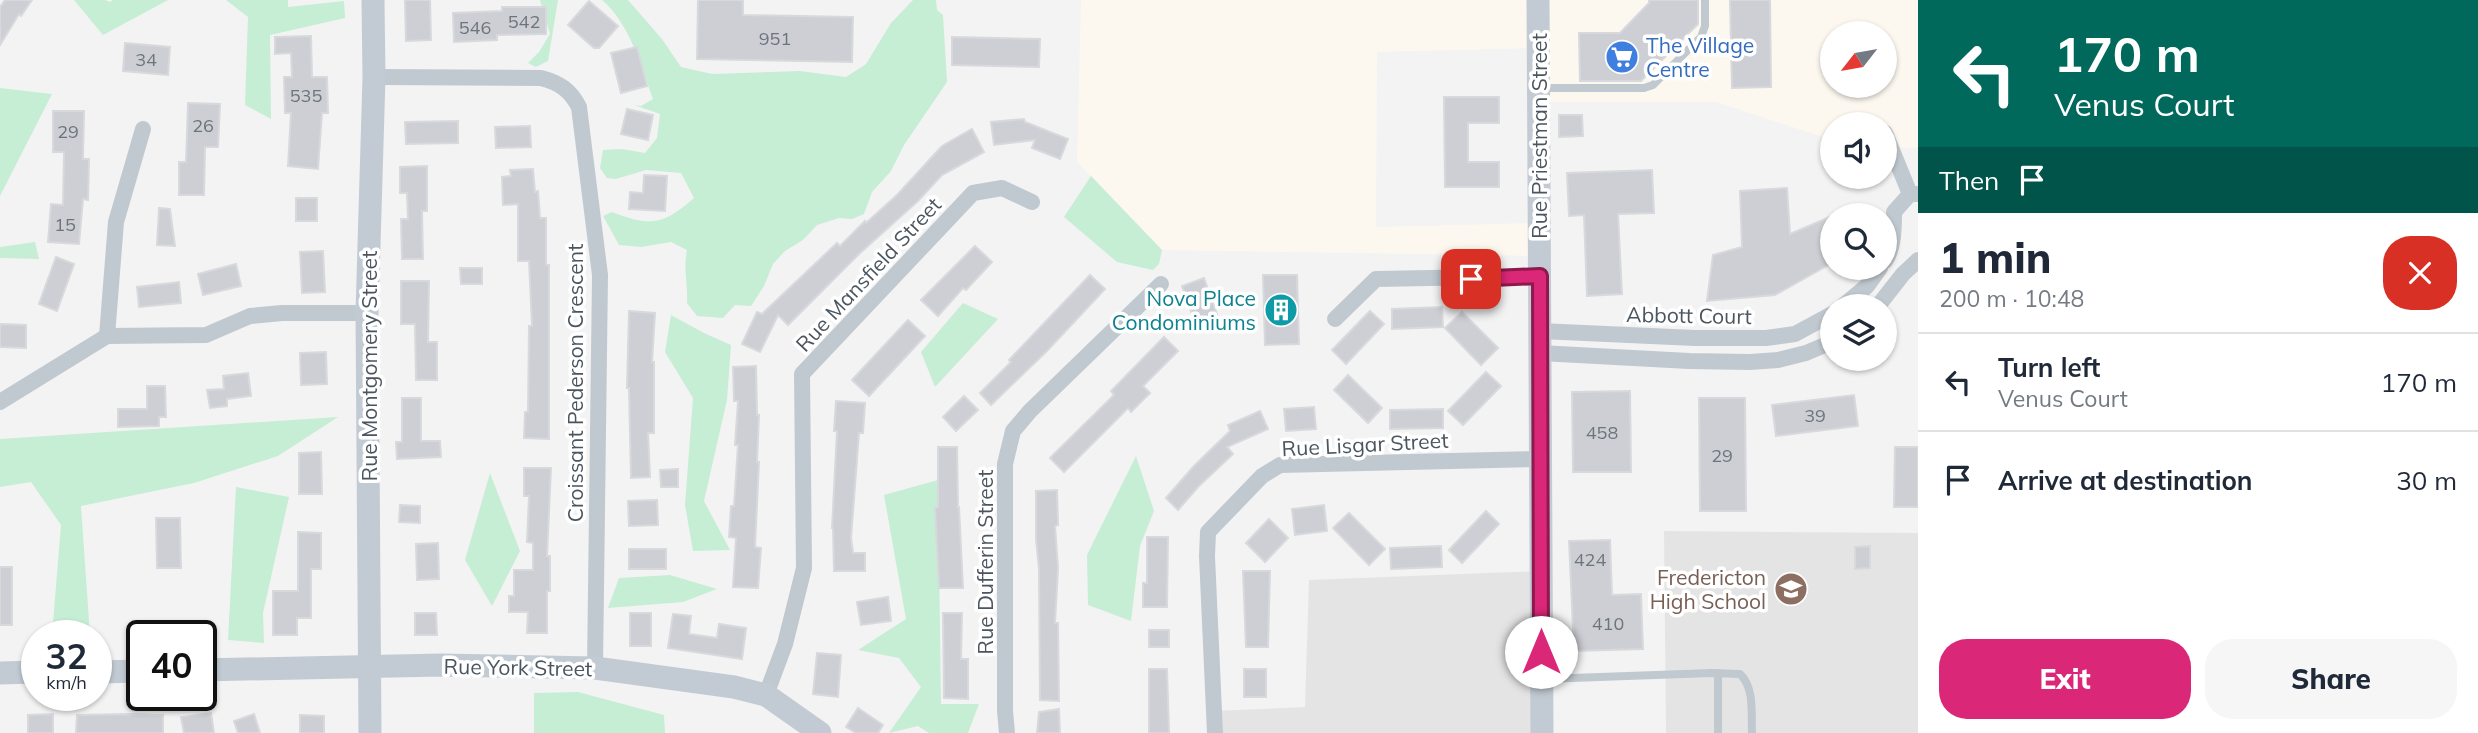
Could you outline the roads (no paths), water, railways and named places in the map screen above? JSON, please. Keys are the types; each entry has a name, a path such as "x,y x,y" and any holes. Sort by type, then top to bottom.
{"street":[{"name":"Rue Montgomery Street","path":"370,733 367,313 374,77 373,0"},
{"name":"Rue Priestman Street","path":"1538,0 1542,733"},
{"name":"Croissant Pederson Crescent","path":"374,77 541,78 557,82 572,93 579,107 600,275 595,668"},
{"path":"107,336 116,222 143,129"},
{"path":"1897,158 1914,194 1897,209"},
{"name":"Rue Mansfield Street","path":"766,695 785,644 804,568 802,374 973,193 1002,188 1032,202"},
{"path":"1887,294 1918,260"},
{"path":"1335,318 1376,279 1540,276"},
{"path":"1857,294 1871,280"},
{"name":"Rue Dufferin Street","path":"1007,733 1005,464 1013,432 1030,411 1161,284"},
{"path":"0,402 107,336 206,335 250,316 282,313 367,313"},
{"name":"Abbott Court","path":"1540,342 1766,338 1795,334 1820,320"},
{"name":"Abbott Court","path":"1540,342 1689,361 1778,360 1820,347"},
{"name":"Rue Lisgar Street","path":"1215,733 1208,532 1262,476 1280,465 1540,458"},
{"name":"Rue York Street","path":"217,670 441,665 595,668 734,687 766,695 820,733"},
{"path":"0,673 21,672"}],"lane":[{"path":"1539,88 1644,88 1653,85 1701,37 1705,26 1705,0"},
{"path":"1718,673 1718,733"},
{"path":"1541,679 1740,674 1746,679 1752,733"}],"place":[{"name":"The Village Centre","path":"1622,57"},
{"name":"Nova Place Condominiums","path":"1281,310"},
{"name":"Fredericton High School","path":"1791,589"}]}
